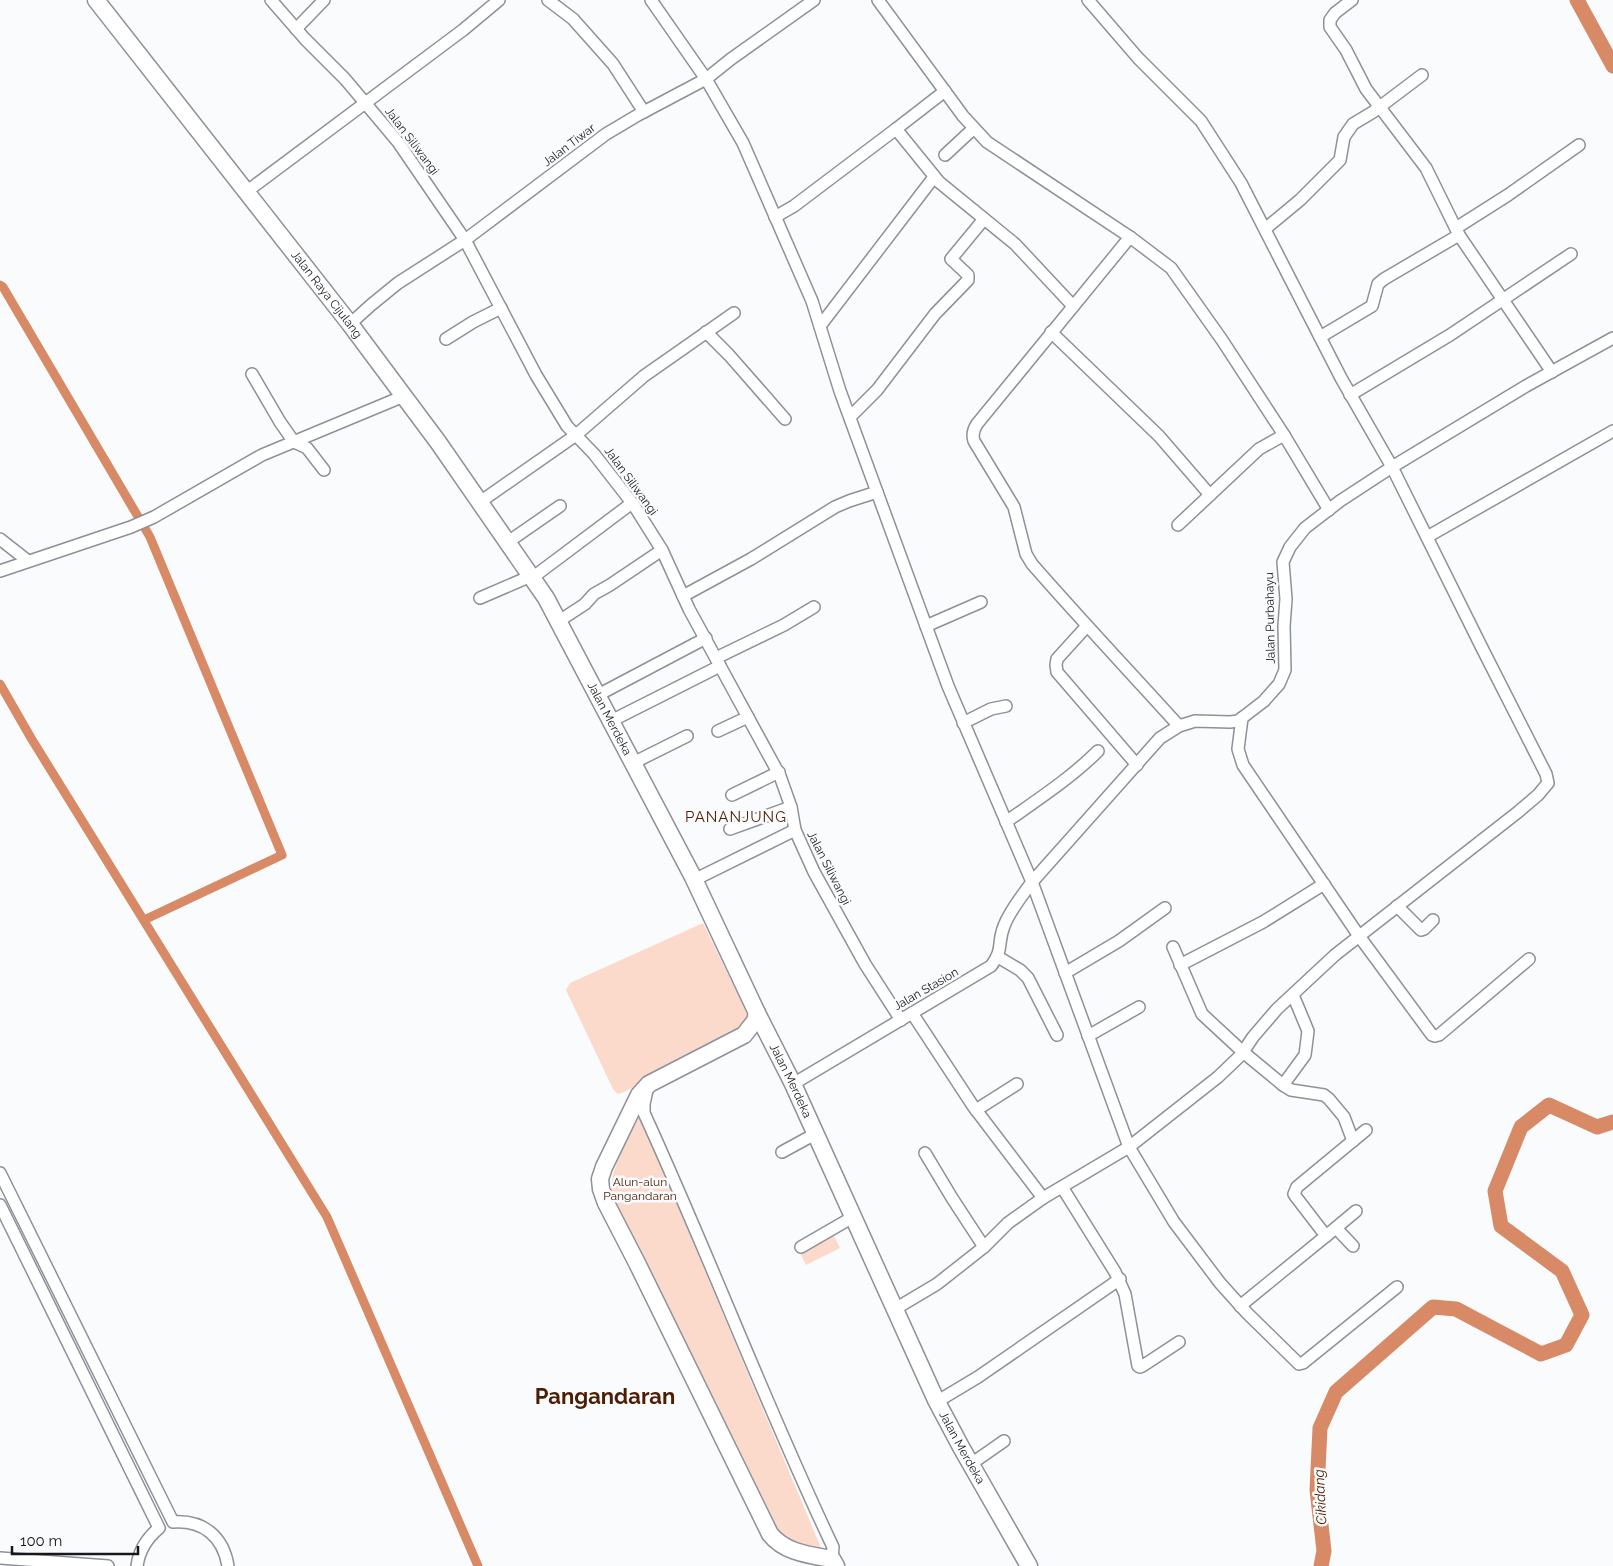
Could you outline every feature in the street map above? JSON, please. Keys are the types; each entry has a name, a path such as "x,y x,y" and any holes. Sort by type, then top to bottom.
{"highway":[{"name":"Jalan Raya Cijulang","path":"96,0 350,324 480,502 546,598"},
{"name":"Jalan Merdeka","path":"546,598 694,880 793,1084 852,1217 938,1401 971,1464 1029,1566"},
{"path":"757,1013 755,1021 744,1035 649,1084 639,1095 604,1168 600,1179 601,1189 606,1203 770,1534 776,1541 789,1549 834,1562"},
{"path":"744,1035 761,1038 774,1045"}],"street":[{"name":"Jalan Siliwangi","path":"271,0 296,29 345,79 398,142 465,240 536,375 567,426 594,454 632,503 662,550 683,596 778,772 791,807 795,830 823,889 865,964 901,1020"},
{"path":"296,29 324,0"},
{"path":"246,192 366,104 499,0"},
{"path":"548,0 571,16 613,64 644,112"},
{"path":"651,0 706,79 743,143 812,301 840,391 926,626 963,723 1032,882 1129,1147 1174,1222 1220,1283 1240,1306 1297,1363 1301,1364 1397,1287"},
{"name":"Jalan Tiwar","path":"350,324 398,284 465,240 606,134 706,79 814,0"},
{"path":"878,0 973,129 997,150 1163,260 1178,276 1284,436 1329,510"},
{"path":"895,1310 937,1284 984,1247 1008,1223 1043,1198 1129,1147 1218,1077 1243,1052 1262,1025 1335,955 1538,796 1548,783 1546,774 1392,467 1350,395 1241,183 1202,121 1138,58 1088,0"},
{"path":"1352,0 1335,13 1330,20 1330,27 1346,50 1366,89 1426,168 1458,232 1552,372"},
{"path":"1265,229 1300,200 1340,160 1344,136 1353,124 1379,108 1422,75"},
{"path":"775,217 794,206 945,91"},
{"path":"896,129 934,177 1017,246 1073,306"},
{"path":"944,155 973,129"},
{"path":"1320,337 1372,306 1378,284 1384,279 1458,232 1578,146"},
{"path":"820,326 934,177"},
{"path":"850,417 877,390 936,314 968,280 968,275 951,259 984,219"},
{"path":"1130,237 977,424 973,437 1014,507 1028,560 1086,627 1180,726"},
{"path":"1350,395 1450,335 1571,254"},
{"path":"446,340 473,322 501,308"},
{"path":"480,502 576,434 638,381 734,313"},
{"path":"706,332 729,355 785,420"},
{"path":"1051,332 1159,436 1210,495"},
{"name":"Jalan Purbahayu","path":"1032,882 1160,738 1180,726 1194,721 1230,722 1242,718 1264,701 1279,684 1285,670 1284,626 1286,599 1283,562 1290,547 1305,528 1392,467 1613,338"},
{"path":"252,374 294,442 307,448 324,470"},
{"path":"0,571 154,518 262,455 404,396"},
{"path":"1427,537 1613,431"},
{"path":"1178,525 1259,449 1284,436"},
{"path":"683,596 751,559 835,507 877,492"},
{"path":"480,598 532,577 632,503"},
{"path":"508,542 560,506"},
{"path":"0,539 28,561"},
{"path":"559,621 586,604 594,594 662,550"},
{"path":"926,626 981,602"},
{"path":"611,721 814,607"},
{"path":"1086,627 1057,660 1057,672 1137,765"},
{"path":"598,695 706,638"},
{"path":"963,723 991,709 1006,706"},
{"path":"718,731 748,717"},
{"path":"1242,718 1238,749 1240,760 1359,936 1434,1036 1439,1035 1529,959"},
{"path":"633,763 687,736"},
{"path":"1006,822 1044,796 1098,751"},
{"path":"732,795 778,772"},
{"path":"730,829 791,807"},
{"path":"694,880 795,830"},
{"path":"1032,882 1008,916 1000,937 998,957 1020,970 1028,978 1058,1035"},
{"path":"1180,965 1263,922 1324,884"},
{"path":"1397,906 1420,930 1424,929 1433,920"},
{"path":"1064,973 1118,941 1166,908"},
{"path":"1173,948 1202,1014 1243,1052 1285,1082 1291,1090 1324,1095 1329,1099 1344,1117 1353,1141"},
{"name":"Jalan Stasion","path":"793,1084 991,966 998,957"},
{"path":"1285,1082 1305,1055 1308,1031 1293,994"},
{"path":"1088,1036 1139,1007"},
{"path":"912,1013 976,1110 1043,1198"},
{"path":"649,1084 644,1104 644,1113 832,1547 834,1562"},
{"path":"976,1110 1017,1084"},
{"path":"1326,1236 1294,1194 1297,1187 1366,1130"},
{"path":"782,1152 815,1134"},
{"path":"925,1153 984,1247"},
{"path":"0,1173 173,1522"},
{"path":"1062,1186 1120,1279 1125,1294 1138,1366 1144,1365 1178,1342"},
{"path":"0,1205 159,1528"},
{"path":"1240,1306 1356,1211"},
{"path":"801,1247 852,1217"},
{"path":"1336,1228 1353,1246"},
{"path":"938,1401 978,1377 1120,1279"},
{"path":"971,1464 1004,1441"},
{"path":"137,1566 143,1547 150,1536 159,1528 173,1522 193,1523 206,1529 218,1541 228,1566"},
{"path":"0,1558 108,1566"}],"green space":[{"path":"703,923 749,1017 748,1026 667,1071 618,1094 613,1089 566,990 570,983"},
{"name":"Alun-alun Pangandaran","path":"640,1116 822,1550 788,1542 777,1532 611,1195 611,1185 616,1165"},
{"path":"833,1234 840,1248 806,1265 799,1251"}],"waterway":[{"path":"1577,0 1613,66"},
{"path":"0,285 3,287 150,537 282,855 144,920"},
{"path":"0,684 31,738 327,1217 478,1566"},
{"name":"Cikidang","path":"1321,1566 1324,1551 1317,1490 1320,1428 1336,1392 1433,1307 1456,1309 1541,1354 1566,1345 1582,1315 1562,1271 1501,1226 1495,1191 1521,1127 1549,1105 1597,1127 1613,1122"}],"district":[{"name":"PANANJUNG","path":"736,817"},
{"name":"Pangandaran","path":"605,1396"}]}
